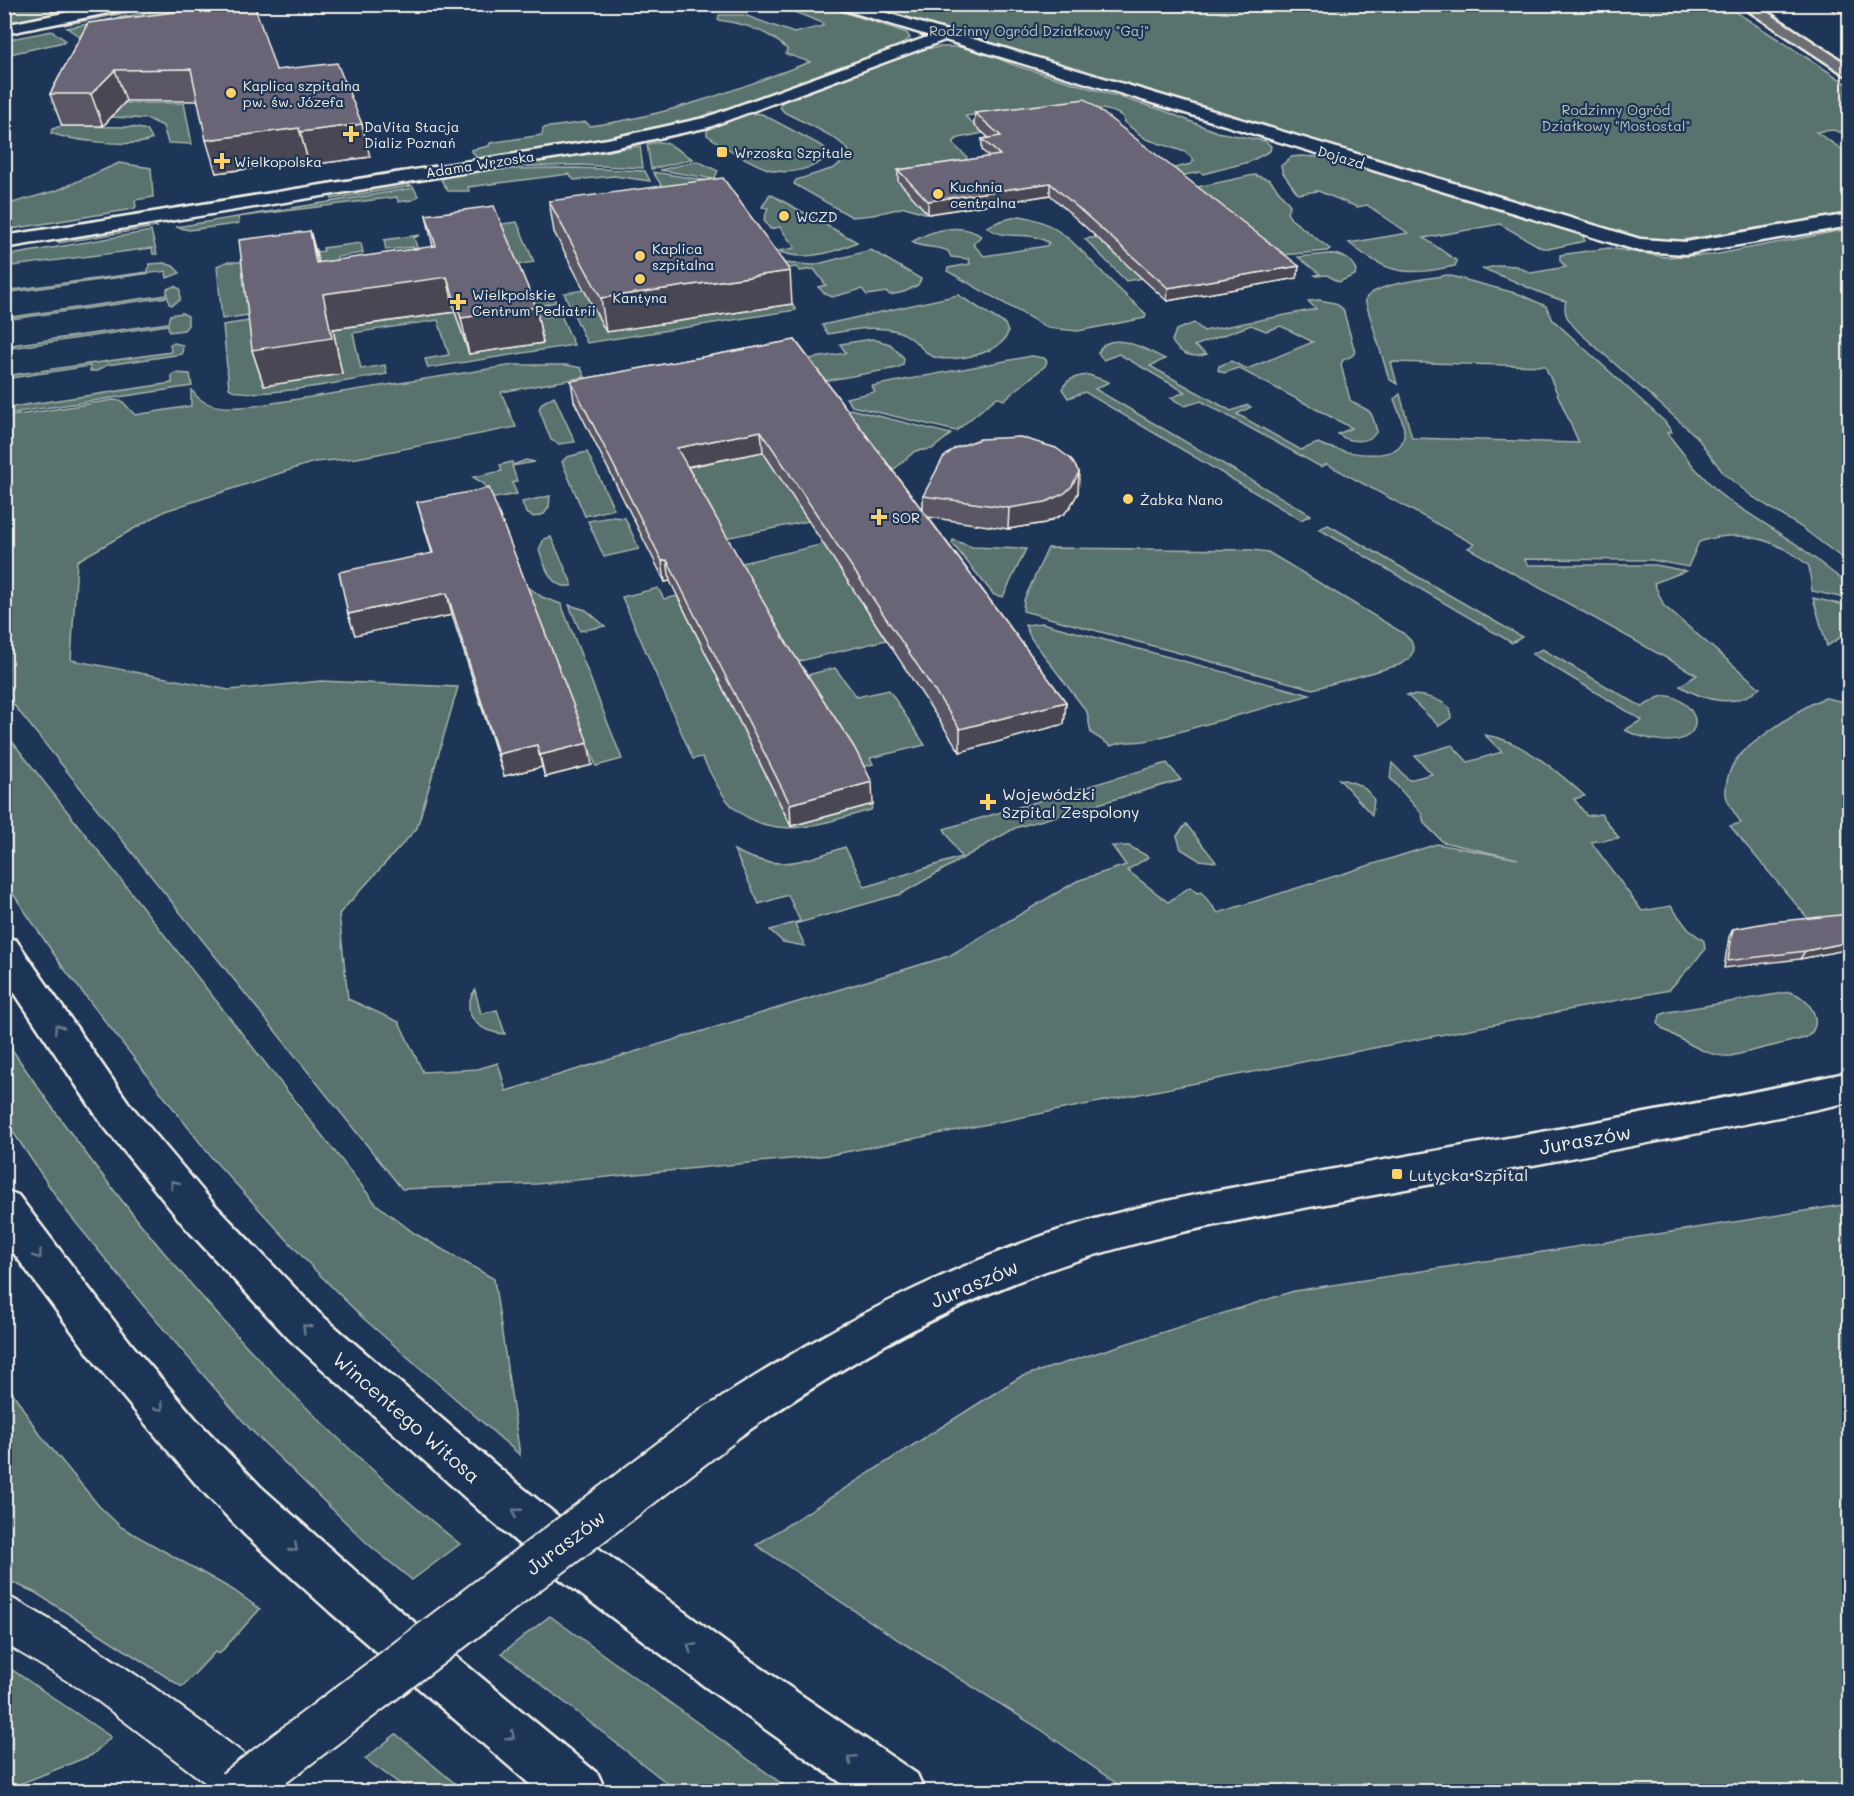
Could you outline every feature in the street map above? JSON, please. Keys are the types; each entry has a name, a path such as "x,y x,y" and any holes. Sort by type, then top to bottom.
{"main road":[{"path":"1745,4 1850,73"}],"street":[{"path":"4,30 133,4"},
{"name":"Dojazd","path":"840,4 1639,245 1686,249 1850,220"},
{"name":"Adama Wrzoska","path":"4,242 684,129 739,112 943,36"},
{"name":"Wincentego Witosa","path":"4,949 115,1113 199,1215 304,1326 496,1495 577,1562 724,1671 899,1791"},
{"name":"Juraszów","path":"236,1791 758,1397 898,1316 962,1286 1075,1243 1144,1222 1727,1113 1850,1087"},
{"path":"4,1207 61,1288 109,1348 244,1503 360,1608 580,1791"}],"green space":[{"path":"4,5 118,5 5,25"},
{"path":"166,5 64,25 72,19"},
{"path":"184,5 256,5 83,39 67,28"},
{"path":"776,5 820,5 907,33 910,38 898,47 744,103 684,122 607,139 478,159 471,150 489,146 490,143 542,135 543,128 586,122 590,126 647,116 729,91 810,62 786,54 787,49 764,33 736,23 718,20 719,15 744,15 794,33 823,26 823,23"},
{"name":"Rodzinny Ogród Działkowy \"Mostostal\"","path":"864,5 1725,5 1849,85 1849,135 1833,130 1816,132 1849,154 1849,213 1676,241 1635,237"},
{"path":"52,31 65,40 64,42 5,55 5,40"},
{"path":"940,47 980,51 1014,65 1162,110 1217,132 1265,141 1271,146 1270,151 1249,162 1203,174 1200,172 1174,177 1163,171 1191,164 1194,160 1185,152 1146,139 1124,122 1123,117 1111,111 1094,108 1047,108 965,116 983,133 954,141 954,145 967,157 966,160 928,214 905,207 873,215 852,217 794,184 796,180 834,168 851,155 841,143 832,137 784,112 780,107 782,102 918,50"},
{"path":"124,103 184,103 192,144 168,143 163,126 148,119 112,117"},
{"path":"750,113 762,114 824,147 829,155 817,164 801,170 776,171 745,159 707,135 711,127"},
{"path":"61,126 132,127 147,130 152,139 143,142 117,143 87,141 51,133 52,129"},
{"path":"667,143 693,159 651,169 647,144"},
{"path":"640,146 643,168 579,165 504,167"},
{"path":"1291,157 1330,158 1574,231 1582,234 1585,241 1542,248 1500,224 1424,238 1457,261 1455,266 1411,272 1387,267 1375,262 1349,243 1408,233 1367,205 1357,207 1318,191 1298,194 1283,173 1281,166"},
{"path":"697,161 718,171 714,179 660,170"},
{"path":"119,163 151,168 153,197 135,200 136,207 133,209 5,230 5,205 58,190"},
{"path":"577,168 645,171 650,181 614,176 574,180 569,174 468,187 469,191 448,191 441,180 450,176 484,171"},
{"path":"402,170 397,173 213,203 212,201"},
{"path":"653,172 710,181 665,191"},
{"path":"1254,175 1270,180 1290,205 1287,213 1291,219 1330,249 1126,281 1085,239 1219,218 1193,188"},
{"path":"403,182 412,186 332,199 329,193"},
{"path":"414,188 418,196 412,200 398,202 397,197 238,217 239,223 236,224 189,230 176,227"},
{"path":"770,194 857,242 818,255 798,256 778,251 795,248 780,227 770,229 764,220 768,208 762,207"},
{"path":"1020,216 1045,223 1066,236 1146,314 1145,318 1078,331 1048,328 947,271 948,268 970,264 969,259 951,257 948,251 943,249 921,246 912,242 937,231 964,229 981,236 973,244 984,256 1046,246 1049,243 1033,236 1002,234 987,227"},
{"path":"517,222 534,262 511,266 472,228"},
{"path":"149,223 157,227 59,243 58,237"},
{"path":"1849,229 1849,563 1801,527 1753,497 1724,474 1696,436 1579,332 1566,314 1566,301 1482,269 1502,265 1516,266 1531,273 1566,267 1560,261 1560,255 1609,248 1665,257 1713,255"},
{"path":"151,231 157,254 153,254 152,248 5,267 5,256"},
{"path":"420,235 414,238 424,269 431,268 436,282 326,298 319,265 250,274 255,314 222,319 217,266 226,262 241,262 270,256 271,259 278,258 278,255 316,249 317,252 324,251 323,248 361,243 363,253 337,257 344,287 422,276 413,247 386,250 384,240"},
{"path":"871,250 921,279 918,285 904,292 890,295 887,292 867,295 862,289 832,297 818,287 826,285 814,269 800,271 796,267 770,271 781,263 814,265"},
{"path":"1328,254 1349,260 1356,271 1355,275 1339,282 1327,275 1317,276 1315,275 1320,274 1298,257"},
{"path":"164,263 173,266 180,273 167,278 166,271 5,293 5,291 148,272 149,264"},
{"path":"1447,275 1519,294 1546,306 1553,320 1664,421 1672,432 1667,433 1694,467 1722,496 1796,544 1849,585 1849,599 1812,591 1809,566 1771,543 1743,536 1714,538 1699,542 1688,567 1652,560 1524,559 1528,565 1656,565 1686,571 1654,583 1664,606 1760,688 1751,695 1731,701 1720,701 1700,696 1680,686 1697,675 1468,548 1474,544 1327,464 1321,467 1201,401 1185,406 1171,398 1185,392 1119,354 1103,360 1098,353 1103,345 1120,341 1149,351 1165,359 1150,366 1231,411 1248,405 1251,407 1237,414 1301,450 1318,443 1338,450 1380,454 1400,446 1404,436 1403,422 1394,399 1400,394 1412,438 1579,443 1545,366 1391,362 1397,384 1389,379 1365,300 1379,289"},
{"path":"632,283 654,325 792,304 796,310 587,343 564,293"},
{"path":"174,286 180,289 180,300 172,305 169,304 168,297 5,320 5,318 167,295 167,289"},
{"path":"552,295 556,302 538,306 544,317 561,315 574,345 428,368 425,359 449,355 438,320 353,333 361,369 385,365 387,374 280,391 240,392 229,388 223,325 256,320 342,374 332,327 454,309 469,354 525,299"},
{"path":"958,295 1005,324 1008,332 1004,340 997,346 976,355 942,359 930,355 910,337 897,331 871,328 828,334 822,325"},
{"path":"1319,300 1335,303 1343,309 1355,352 1343,360 1341,365 1350,400 1370,413 1377,431 1364,440 1358,441 1342,437 1338,434 1352,428 1238,368 1224,373 1218,370 1219,366 1231,361 1247,369 1313,342 1281,326 1266,331 1251,325 1194,346 1207,354 1192,356 1178,349 1172,341 1176,330 1194,323 1204,331 1316,309 1308,301"},
{"path":"182,313 188,316 188,325 184,330 169,332 168,325 5,349 5,346 168,323 170,315"},
{"path":"872,339 890,344 904,358 903,365 824,381 808,359 846,353 840,344"},
{"path":"170,344 183,345 182,354 107,365 97,371 90,371 90,366 5,379 5,376 171,352"},
{"path":"1032,356 1044,358 1047,361 1045,366 1004,400 997,397 956,431 852,406 846,398 875,392 872,386"},
{"path":"514,365 567,365 581,368 585,377 501,392 516,427 357,458 314,462 165,511 77,561 71,660 229,690 321,681 458,687 417,828 339,914 348,999 399,1022 423,1072 478,1069 498,1063 506,1091 949,956 1077,881 1126,865 1112,846 1129,846 1149,857 1127,870 1168,902 1190,887 1197,893 1201,892 1218,913 1437,844 1518,859 1443,842 1424,823 1422,814 1390,778 1392,763 1409,780 1432,774 1415,756 1452,745 1468,762 1502,752 1485,735 1499,738 1526,750 1551,767 1585,796 1574,799 1587,816 1601,814 1619,838 1591,842 1642,911 1671,906 1688,929 1704,941 1705,950 1669,990 830,1155 536,1184 402,1189 5,694 5,417 113,400 122,401 135,415 191,406 191,390 204,402 212,405 220,407 254,406"},
{"path":"175,373 190,374 192,386 5,414 5,408 172,383 172,375"},
{"path":"1089,375 1109,382 1095,389 1311,515 1301,520 1085,392 1068,398 1062,389 1067,382"},
{"path":"554,396 575,442 559,444 551,440 539,409 542,403"},
{"path":"850,409 951,434 932,449 915,451 891,472 848,411"},
{"path":"756,441 809,521 720,539 674,457 695,465 740,456"},
{"path":"587,452 614,509 585,516 562,462 567,457"},
{"path":"526,460 535,462 512,466 517,481 512,483 517,494 490,499 484,484 473,477 502,471 500,465 512,462 513,465"},
{"path":"550,496 549,507 544,514 534,517 526,513 522,502"},
{"path":"612,517 625,518 639,549 604,557 588,521"},
{"path":"1328,525 1522,637 1512,643 1319,529"},
{"path":"551,537 571,586 558,584 553,580 544,563 539,550 544,539"},
{"path":"953,540 972,547 1026,549 1003,597 994,595 952,543"},
{"path":"824,544 886,640 788,664 733,565"},
{"path":"1048,548 1268,552 1403,633 1411,641 1414,650 1409,659 1399,665 1313,689 1023,611 1024,600"},
{"path":"527,586 542,597 561,604 622,759 596,766"},
{"path":"658,588 664,599 677,596 791,826 873,804 871,810 818,824 783,828 750,819 729,803 702,757 693,759 622,597"},
{"path":"1813,598 1849,606 1849,632 1827,646"},
{"path":"569,605 586,610 605,626 580,631"},
{"path":"1042,623 1310,695 1150,740 1111,746 1091,733 1087,712 1031,638 1025,625"},
{"path":"1542,649 1642,707 1663,696 1681,701 1694,716 1694,728 1689,735 1672,741 1641,737 1625,730 1642,720 1532,654"},
{"path":"835,668 857,697 889,690 925,745 870,758 873,764 855,769 807,675"},
{"path":"1407,695 1425,696 1440,701 1450,708 1451,718 1439,726"},
{"path":"1826,698 1849,703 1849,917 1811,922 1730,826 1741,823 1728,802 1726,789 1731,768 1740,755 1795,714"},
{"path":"4,731 376,1204 414,1233 494,1279 520,1455 363,1318 313,1268 212,1158 62,966 5,882"},
{"path":"1167,763 1181,780 1015,828 901,894 795,924 805,946 783,942 770,930 800,921 788,895 759,904 734,850 749,857 777,863 816,857 845,847 865,887 961,857 944,829"},
{"path":"1339,779 1355,783 1367,791 1374,800 1372,815"},
{"path":"1186,824 1216,862 1199,860 1181,849 1177,836"},
{"path":"475,990 481,1014 497,1010 505,1034 488,1030 475,1021 469,1007"},
{"path":"1790,992 1804,999 1813,1012 1815,1026 1805,1038 1731,1056 1722,1056 1696,1047 1658,1024 1660,1015 1668,1012"},
{"path":"5,1039 104,1178 213,1309 271,1372 332,1432 460,1544 412,1580 369,1545 250,1429 142,1304 64,1208 5,1120"},
{"path":"1849,1204 1849,1791 1127,1791 1040,1729 903,1643 756,1545 1020,1377 1294,1291"},
{"path":"4,1379 38,1432 99,1506 121,1527 233,1590 260,1609 219,1654 215,1652 182,1687 36,1593 5,1579"},
{"path":"550,1616 792,1791 678,1792 502,1653"},
{"path":"4,1665 111,1737 92,1755 5,1790"},
{"path":"396,1734 464,1791 410,1791 365,1759"}],"building":[{"path":"238,4 254,4 276,70 337,63 362,124 300,132 299,128 206,140 191,69 115,70 91,94 50,94 88,23"},
{"path":"1837,4 1850,4 1850,6 1840,6"},
{"path":"1085,99 1299,266 1168,288 1050,183 928,201 898,170 1000,155 982,139 1001,136 975,113"},
{"path":"723,178 790,271 601,298 549,201"},
{"path":"494,206 536,307 461,318 447,277 323,294 332,338 252,350 239,240 310,231 316,263 436,246 426,215"},
{"path":"795,340 1066,702 960,729 761,431 677,448 786,642 854,747 872,782 790,804 667,560 662,561 571,381"},
{"path":"1020,437 1056,448 1071,459 1079,472 1072,486 1065,493 1046,502 1009,508 923,496 943,458 955,448 980,439"},
{"path":"489,488 588,743 540,755 537,745 498,754 447,593 348,614 339,572 433,553 417,502"},
{"path":"1850,914 1850,942 1805,951 1728,961 1733,929 1771,922"}],"tram line":[{"path":"4,1593 43,1614 118,1661 296,1792"},
{"path":"4,1644 87,1694 216,1792"}],"place":[{"name":"Kaplica szpitalna pw. św. Józefa","path":"231,93"},
{"name":"DaVita Stacja Dializ Poznań","path":"351,134"},
{"name":"Wrzoska Szpitale","path":"722,152"},
{"name":"Wielkopolska","path":"222,161"},
{"name":"Kuchnia centralna","path":"938,194"},
{"name":"WCZD","path":"784,216"},
{"name":"Kaplica szpitalna","path":"640,256"},
{"name":"Kantyna","path":"640,279"},
{"name":"Wielkpolskie Centrum Pediatrii","path":"458,302"},
{"name":"Żabka Nano","path":"1128,499"},
{"name":"SOR","path":"879,517"},
{"name":"Wojewódzki Szpital Zespolony","path":"988,802"},
{"name":"Lutycka Szpital","path":"1397,1174"}],"park label":[{"name":"Rodzinny Ogród Działkowy \"Gaj\"","path":"1039,30"}]}
